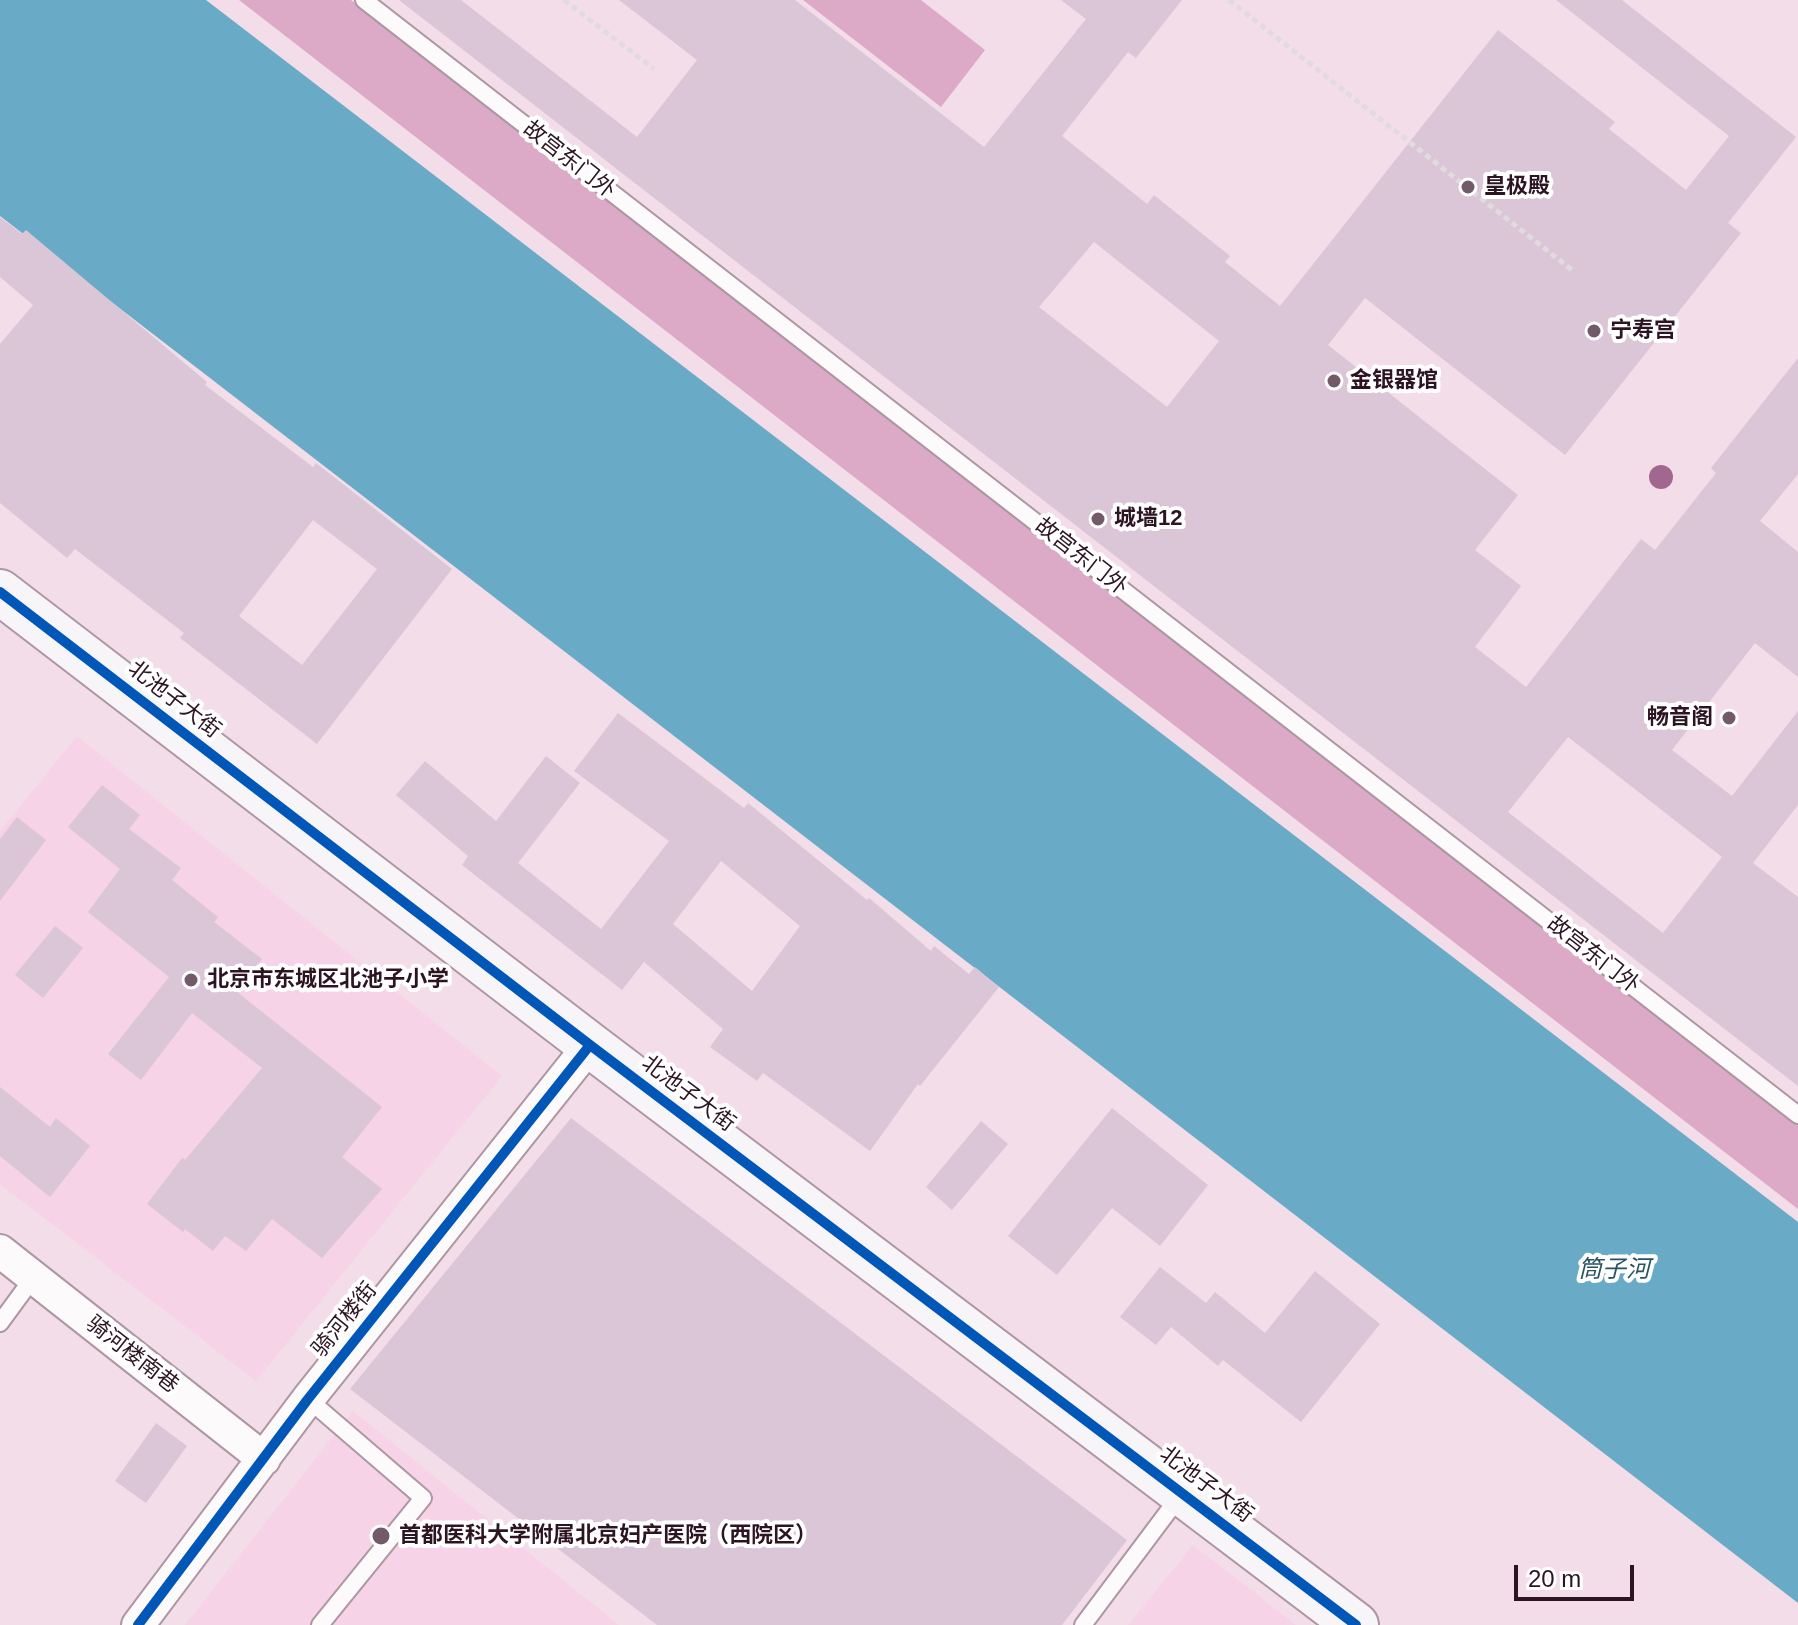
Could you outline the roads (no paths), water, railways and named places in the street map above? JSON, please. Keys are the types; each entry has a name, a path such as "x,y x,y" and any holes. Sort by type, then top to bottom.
{"street":[{"name":"北池子大街","path":"0,592 590,1045 1356,1625"},
{"name":"骑河楼街","path":"138,1625 308,1399 590,1045"},
{"name":"骑河楼南巷","path":"0,1251 264,1459"}],"lane":[{"name":"故宫东门外","path":"364,0 1798,1115"},
{"path":"0,1323 33,1278"},
{"path":"308,1399 423,1498 320,1625"},
{"path":"1083,1625 1183,1492"}],"water":[{"name":"筒子河","path":"0,0 206,0 1798,1222 1798,1603 0,216"}],"place":[{"name":"皇极殿","path":"1468,187"},
{"name":"宁寿宫","path":"1594,331"},
{"name":"金银器馆","path":"1334,381"},
{"name":"城墙12","path":"1098,519"},
{"name":"畅音阁","path":"1729,718"},
{"name":"北京市东城区北池子小学","path":"191,980"},
{"name":"首都医科大学附属北京妇产医院（西院区）","path":"381,1536"}]}
